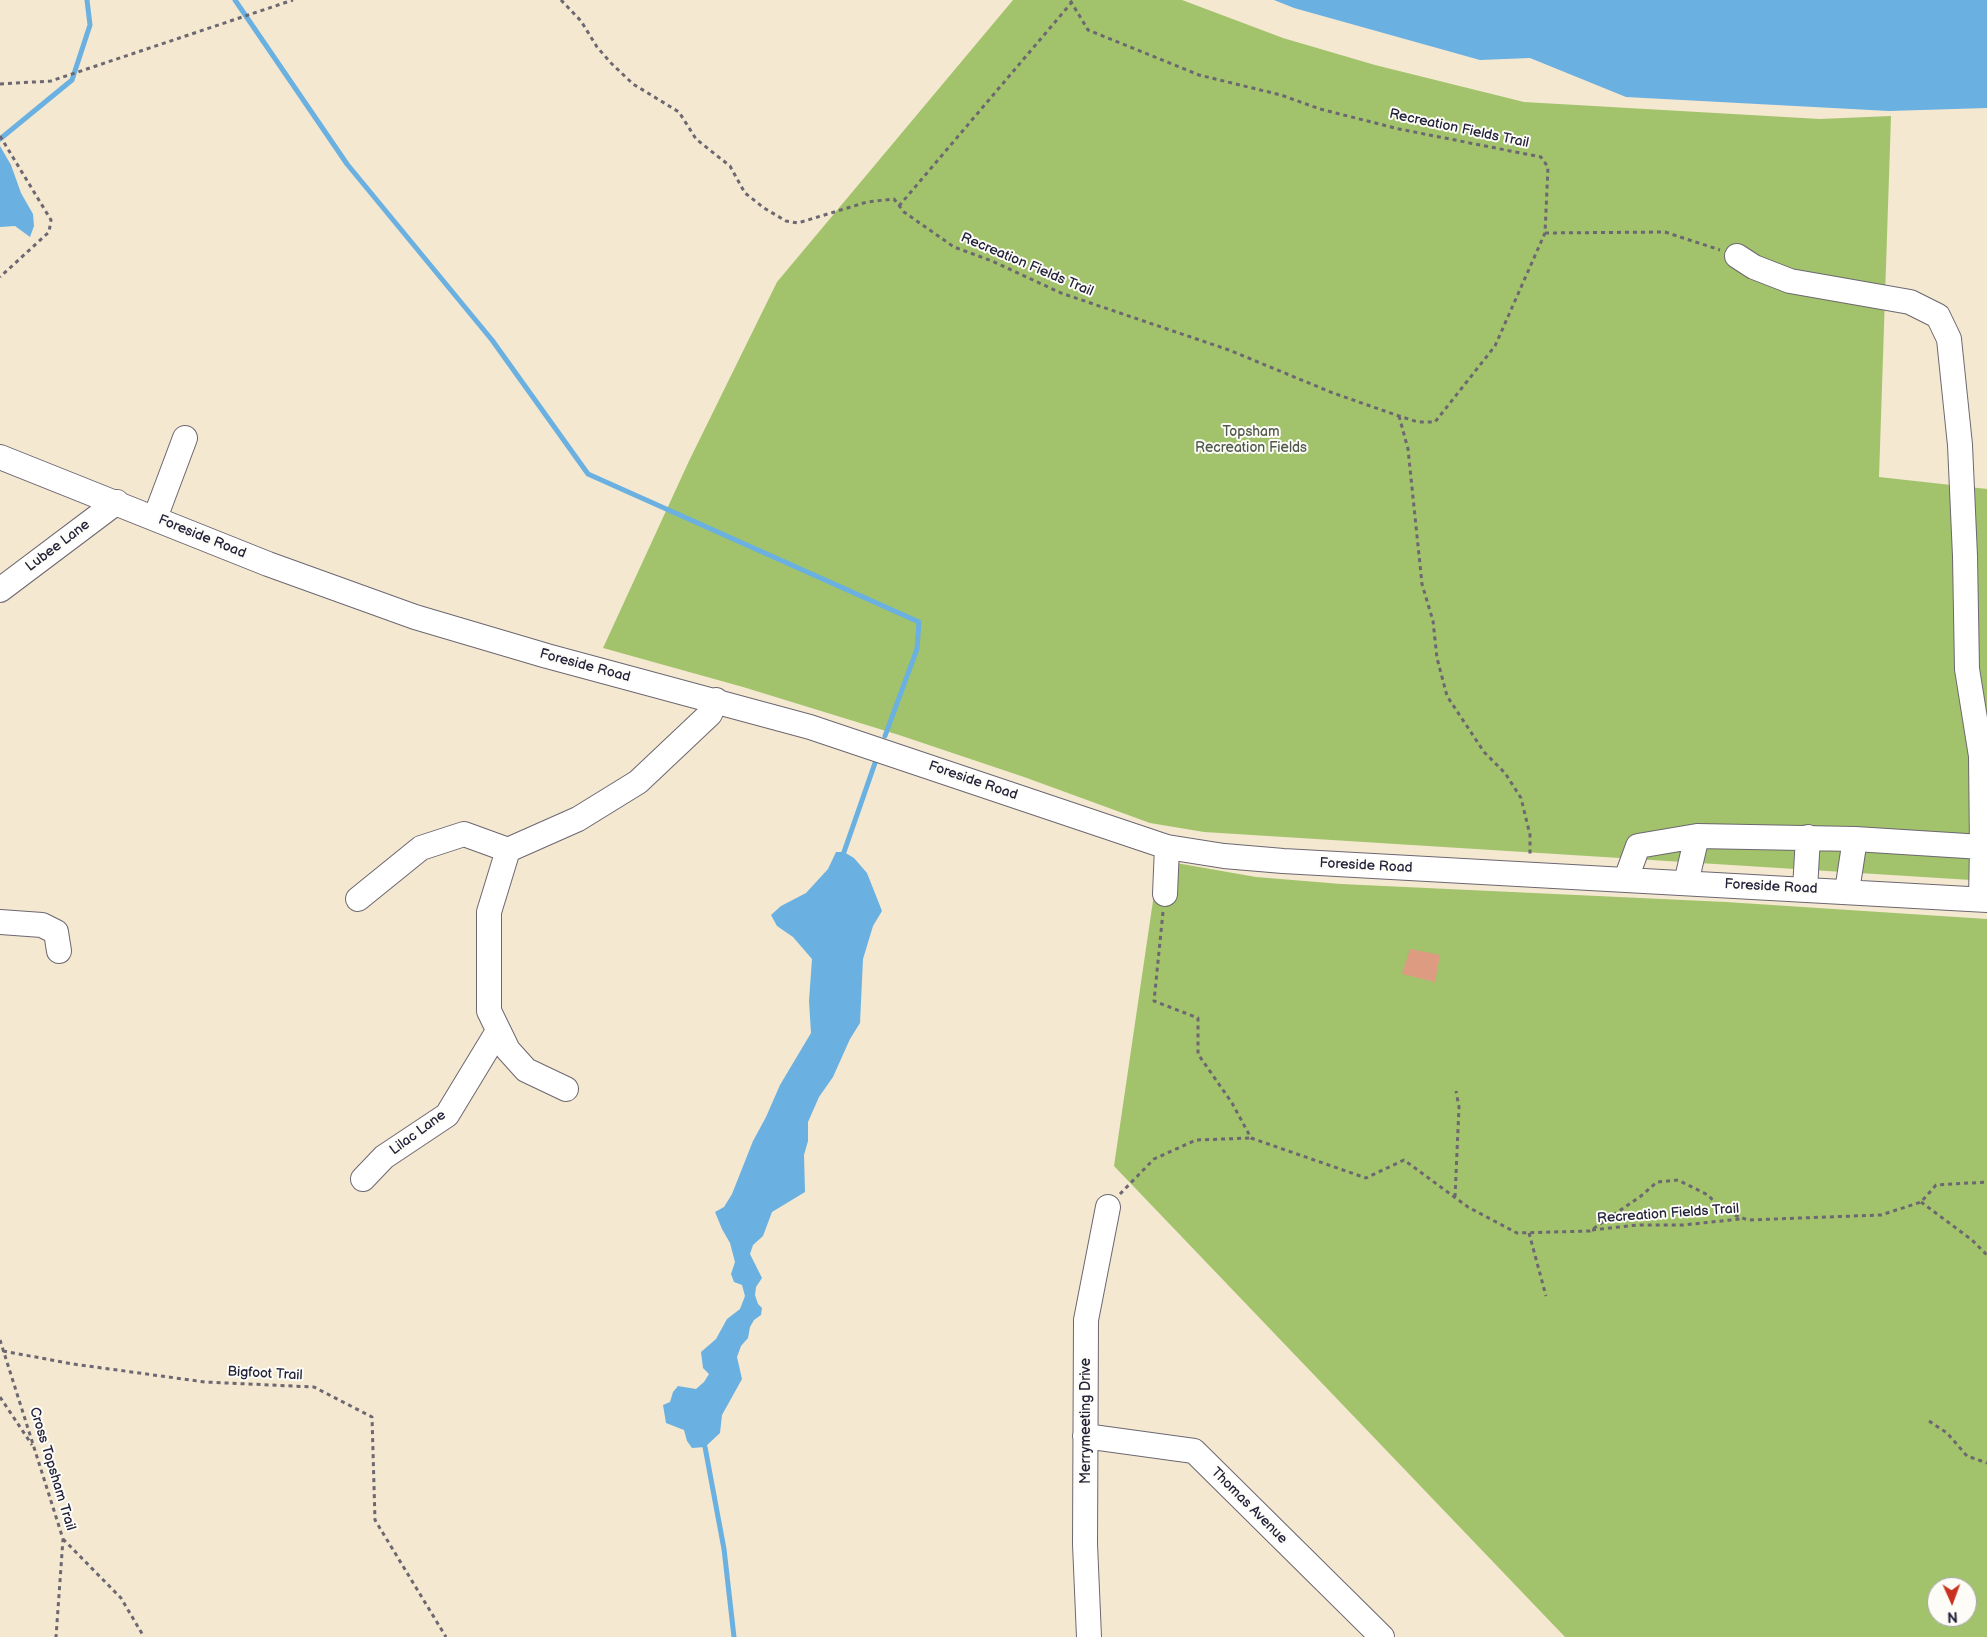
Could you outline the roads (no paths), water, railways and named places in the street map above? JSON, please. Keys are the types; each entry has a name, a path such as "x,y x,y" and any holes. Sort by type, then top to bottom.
{"street":[{"path":"1737,256 1754,267 1790,281 1910,302 1938,316 1949,339 1960,445 1965,556 1967,669 1981,756 1984,899"},
{"path":"155,518 185,438"},
{"name":"Foreside Road","path":"0,457 117,502 268,564 415,617 547,656 716,700 810,727 925,764 1167,847 1224,856 1283,861 1984,899"},
{"name":"Lubee Lane","path":"0,590 117,502"},
{"path":"358,899 421,848 464,834 508,850 578,819 638,782 710,714 716,700"},
{"path":"1626,879 1638,846 1697,836 1808,836 1982,846"},
{"path":"1686,883 1697,836"},
{"path":"1805,889 1808,836"},
{"path":"1847,891 1855,839"},
{"path":"1165,894 1167,847"},
{"path":"508,850 489,912 489,1011 508,1050 526,1070 566,1089"},
{"path":"0,922 42,925 56,932 59,951"},
{"name":"Lilac Lane","path":"363,1179 384,1157 447,1114 498,1031"},
{"name":"Merrymeeting Drive","path":"1090,1637 1085,1544 1086,1320 1108,1207"},
{"name":"Thomas Avenue","path":"1085,1436 1194,1451 1382,1637"}],"water":[{"path":"1274,0 1987,0 1987,108 1889,111 1626,97 1530,58 1480,60 1294,8"},
{"path":"0,146 11,165 21,193 33,214 34,226 30,237 15,226 0,227"},
{"path":"836,852 844,852 854,858 867,873 882,911 873,926 863,959 860,1023 850,1039 833,1077 819,1097 808,1122 808,1141 804,1155 805,1192 772,1212 763,1236 753,1245 750,1254 762,1278 756,1287 755,1295 758,1304 762,1308 761,1315 754,1320 750,1327 748,1338 741,1346 737,1357 742,1379 722,1415 720,1433 705,1447 692,1448 687,1441 684,1430 666,1423 663,1405 670,1402 673,1392 678,1386 696,1389 704,1382 709,1374 703,1368 701,1352 716,1339 727,1319 740,1309 745,1296 742,1285 734,1282 731,1274 735,1262 730,1243 715,1212 724,1207 732,1194 753,1141 780,1085 811,1033 809,1001 812,959 793,937 777,926 771,915 781,906 806,893 828,869"}],"waterway":[{"path":"0,139 72,80 90,25 87,0"},
{"path":"235,0 347,164 492,340 588,474 919,622 917,649 885,736"},
{"path":"844,852 875,763"},
{"path":"705,1447 724,1549 734,1637"}],"park label":[{"name":"Topsham Recreation Fields","path":"1251,440"}]}
